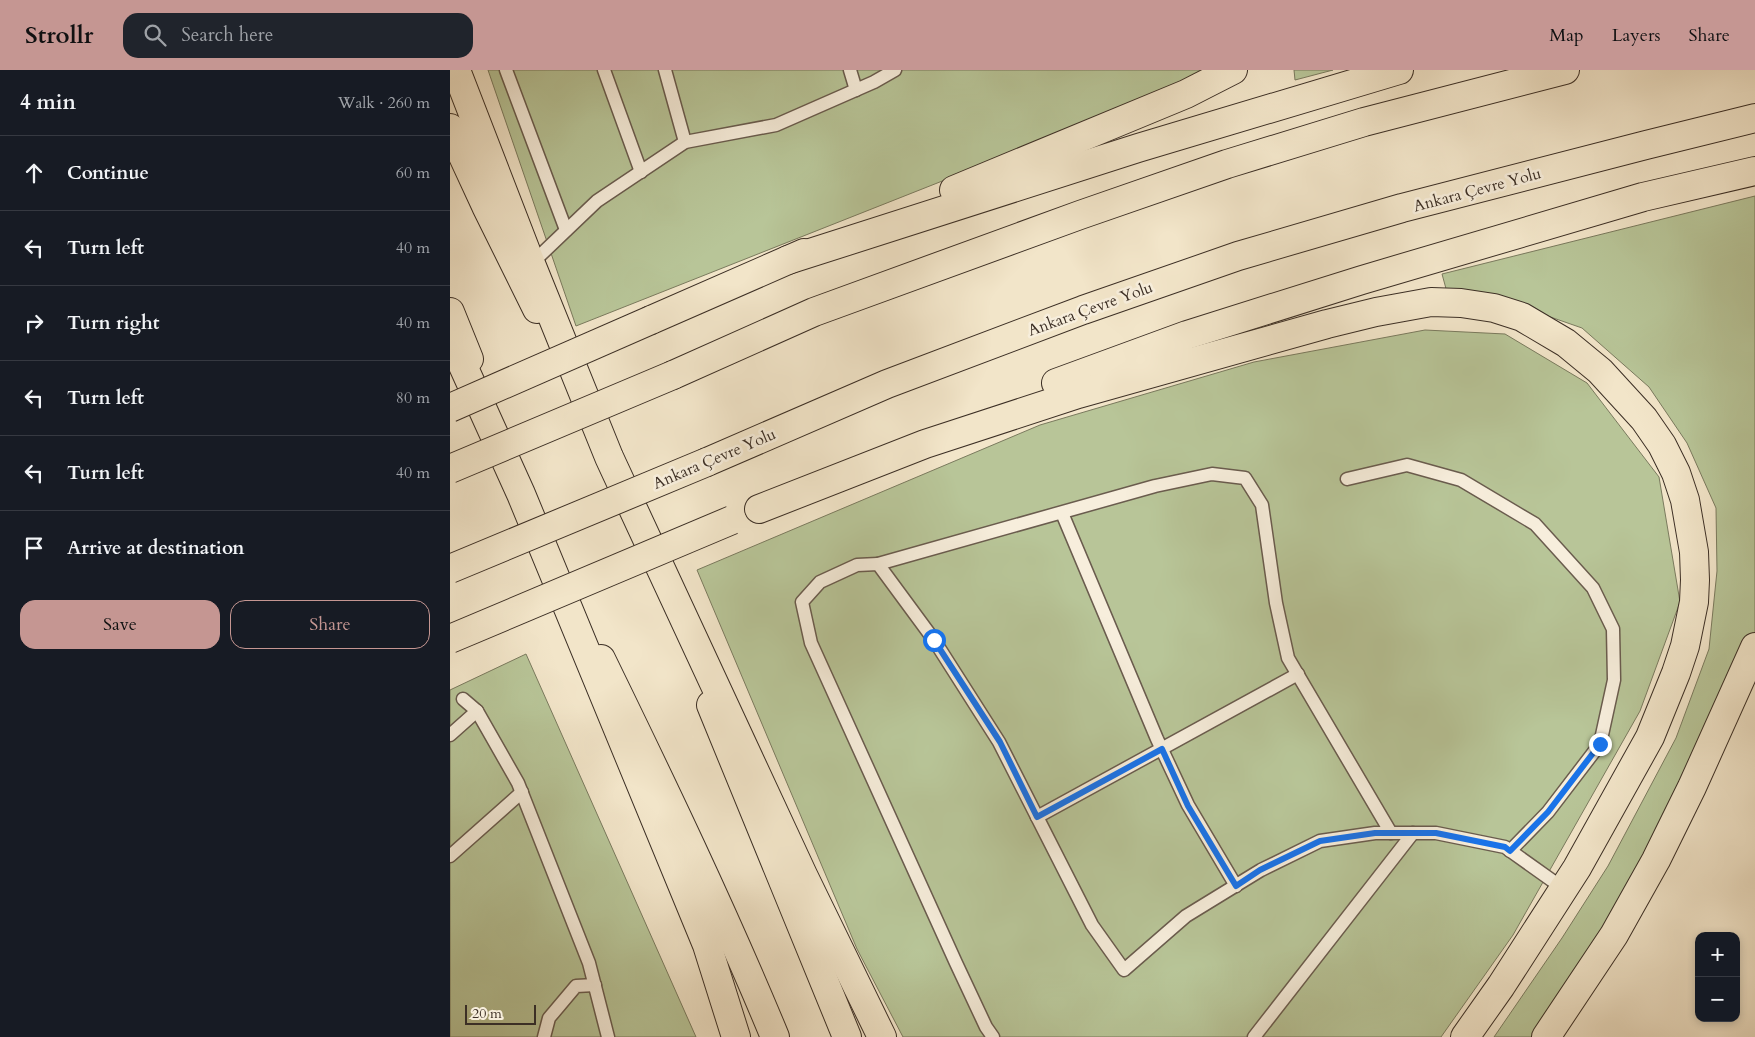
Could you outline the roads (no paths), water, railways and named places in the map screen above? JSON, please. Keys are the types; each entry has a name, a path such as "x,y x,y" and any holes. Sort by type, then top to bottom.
{"main road":[{"path":"456,70 609,458 847,1037"},
{"path":"450,408 788,260 1186,94 1233,70"},
{"path":"788,260 1138,148 1399,70"},
{"path":"450,469 673,375 814,312 1080,215 1208,170 1364,122 1565,70"},
{"name":"Ankara Çevre Yolu","path":"450,569 707,462 886,384 1083,310 1238,256 1402,208 1755,118"},
{"path":"450,128 609,458 803,875 882,1037"},
{"path":"759,509 804,484 949,423 1187,335 1371,277 1616,205 1755,171"},
{"path":"450,639 732,520 925,444 1069,397 1327,324 1384,310 1431,302 1461,303 1494,308 1522,317 1566,343 1600,370 1644,419 1662,445 1676,473 1685,500 1694,552 1694,602 1685,646 1650,737 1601,827 1564,889 1466,1037"},
{"path":"450,312 521,494 707,945 736,1037"},
{"path":"450,337 521,494 682,824 743,959 775,1037"},
{"path":"1546,1037 1614,935 1671,832 1755,647"}],"lane":[{"path":"506,70 566,230"},
{"path":"604,70 641,172"},
{"path":"666,70 685,142"},
{"path":"850,70 856,90"},
{"path":"531,264 597,201 685,142 776,124 856,90 895,70"},
{"path":"1347,478 1407,465 1461,480 1535,524 1593,588 1613,629 1614,680 1600,744 1548,812 1510,851"},
{"path":"993,1037 986,1027 956,963 811,643 802,602 820,582 857,565 878,564 1156,486 1212,474 1245,478 1262,505 1278,612 1288,658 1391,833"},
{"path":"1062,512 1188,806 1236,886"},
{"path":"878,564 934,640 1000,742 1092,925 1124,970 1186,916 1260,870 1320,841 1375,833 1436,833 1505,847 1564,889"},
{"path":"1037,817 1298,674"},
{"path":"463,699 477,712 522,792 589,963 608,1037"},
{"path":"450,735 477,712"},
{"path":"450,856 522,792"},
{"path":"1254,1037 1414,833"},
{"path":"544,1037 548,1018 576,986 595,985"}]}
